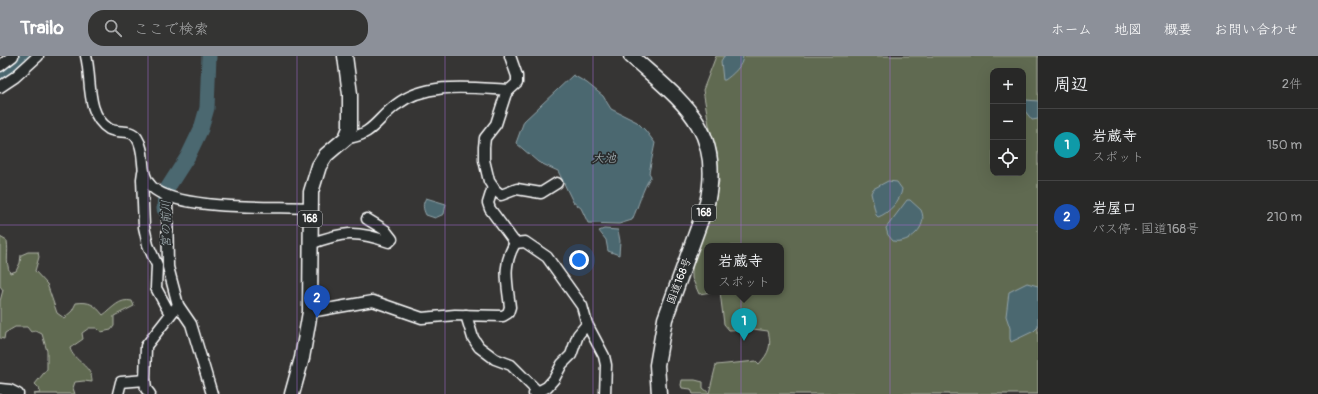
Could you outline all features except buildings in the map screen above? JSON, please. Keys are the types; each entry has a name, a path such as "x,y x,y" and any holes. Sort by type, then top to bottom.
{"highway":[{"path":"345,56 351,110 350,128 346,138"},
{"name":"国道168号","path":"631,56 692,113 708,145 711,165 711,185 707,203 665,319 657,365 659,394"},
{"name":"168","path":"292,394 302,358 310,312 311,192 319,166 326,155 346,138"}],"street":[{"path":"0,66 13,56"},
{"path":"0,87 15,77 38,56"},
{"path":"86,56 89,92 98,116 111,130 129,132 134,135 141,147 146,179 152,187 165,195 180,200 221,205 310,208"},
{"path":"510,56 517,83 506,93 496,124 485,138 484,160 489,181 501,195 517,189 541,193 557,183"},
{"path":"346,138 355,137 368,131 396,105 426,91 458,88 509,90"},
{"path":"144,171 142,179 145,232 156,266 156,288 170,314"},
{"path":"493,187 488,203 490,209 515,243"},
{"path":"165,195 168,267 178,304 191,324 212,394"},
{"path":"310,244 324,238 355,233 368,234 389,242 392,239 385,230 367,219"},
{"path":"515,243 525,242 546,257 582,306 587,324 604,356 606,365 605,394"},
{"path":"310,312 373,301 422,318 466,315 503,316 508,313 510,307 506,264 508,256 515,243"},
{"path":"150,394 146,389 145,380 146,346 178,304"},
{"path":"466,315 474,338 479,347 495,359 511,365 539,393 554,379 562,364 571,355 578,335 587,324"},
{"path":"118,394 121,382 145,380"},
{"path":"0,389 10,390 18,394"}],"green space":[{"path":"716,56 1038,56 1038,394 693,394 691,389 682,388 682,380 695,380 703,382 703,388 709,393 716,365 756,361 759,364 769,349 770,341 768,331 753,329 729,330 724,324 720,295 784,295 784,243 704,243 704,293 699,294 692,278 692,264 719,182 717,153 709,125 703,90"},
{"path":"0,237 7,241 8,265 10,273 16,271 20,263 21,255 28,252 38,252 39,257 35,271 47,284 57,313 64,318 72,311 76,303 92,304 103,315 120,302 127,300 132,301 134,306 114,316 114,326 111,330 101,332 97,328 89,328 82,333 83,339 70,348 75,357 89,372 92,382 75,382 73,388 75,394 33,394 40,393 39,388 35,384 47,369 47,351 42,334 36,331 31,332 27,327 15,327 5,333 4,339 0,338 0,301 3,290 0,286"}],"water":[{"path":"724,56 743,56 743,60 737,70 728,78 723,80 721,61"},
{"name":"大池","path":"573,75 587,83 603,96 611,109 637,122 655,143 649,173 651,176 632,220 619,224 588,223 581,208 573,202 558,171 538,162 516,143 524,121"},
{"path":"1026,100 1038,101 1038,119 1032,120 1026,112"},
{"path":"888,181 897,182 902,189 901,193 897,202 886,213 878,217 876,215 871,193 873,189"},
{"path":"426,198 446,204 444,214 435,218 426,215 423,206"},
{"path":"907,200 910,200 921,210 923,216 920,228 911,237 905,240 893,241 888,235 886,228"},
{"path":"604,229 618,230 620,241 619,255 608,251 606,240 599,231"},
{"path":"1027,283 1038,286 1038,327 1034,331 1011,342 1010,328 1006,316 1009,292"}],"waterway":[{"path":"0,76 27,56"},
{"name":"宮の前川","path":"164,209 165,192 188,156 201,129 207,108 209,56"}],"place":[{"name":"岩屋口","path":"317,318"},
{"name":"岩蔵寺","path":"744,341"}]}
